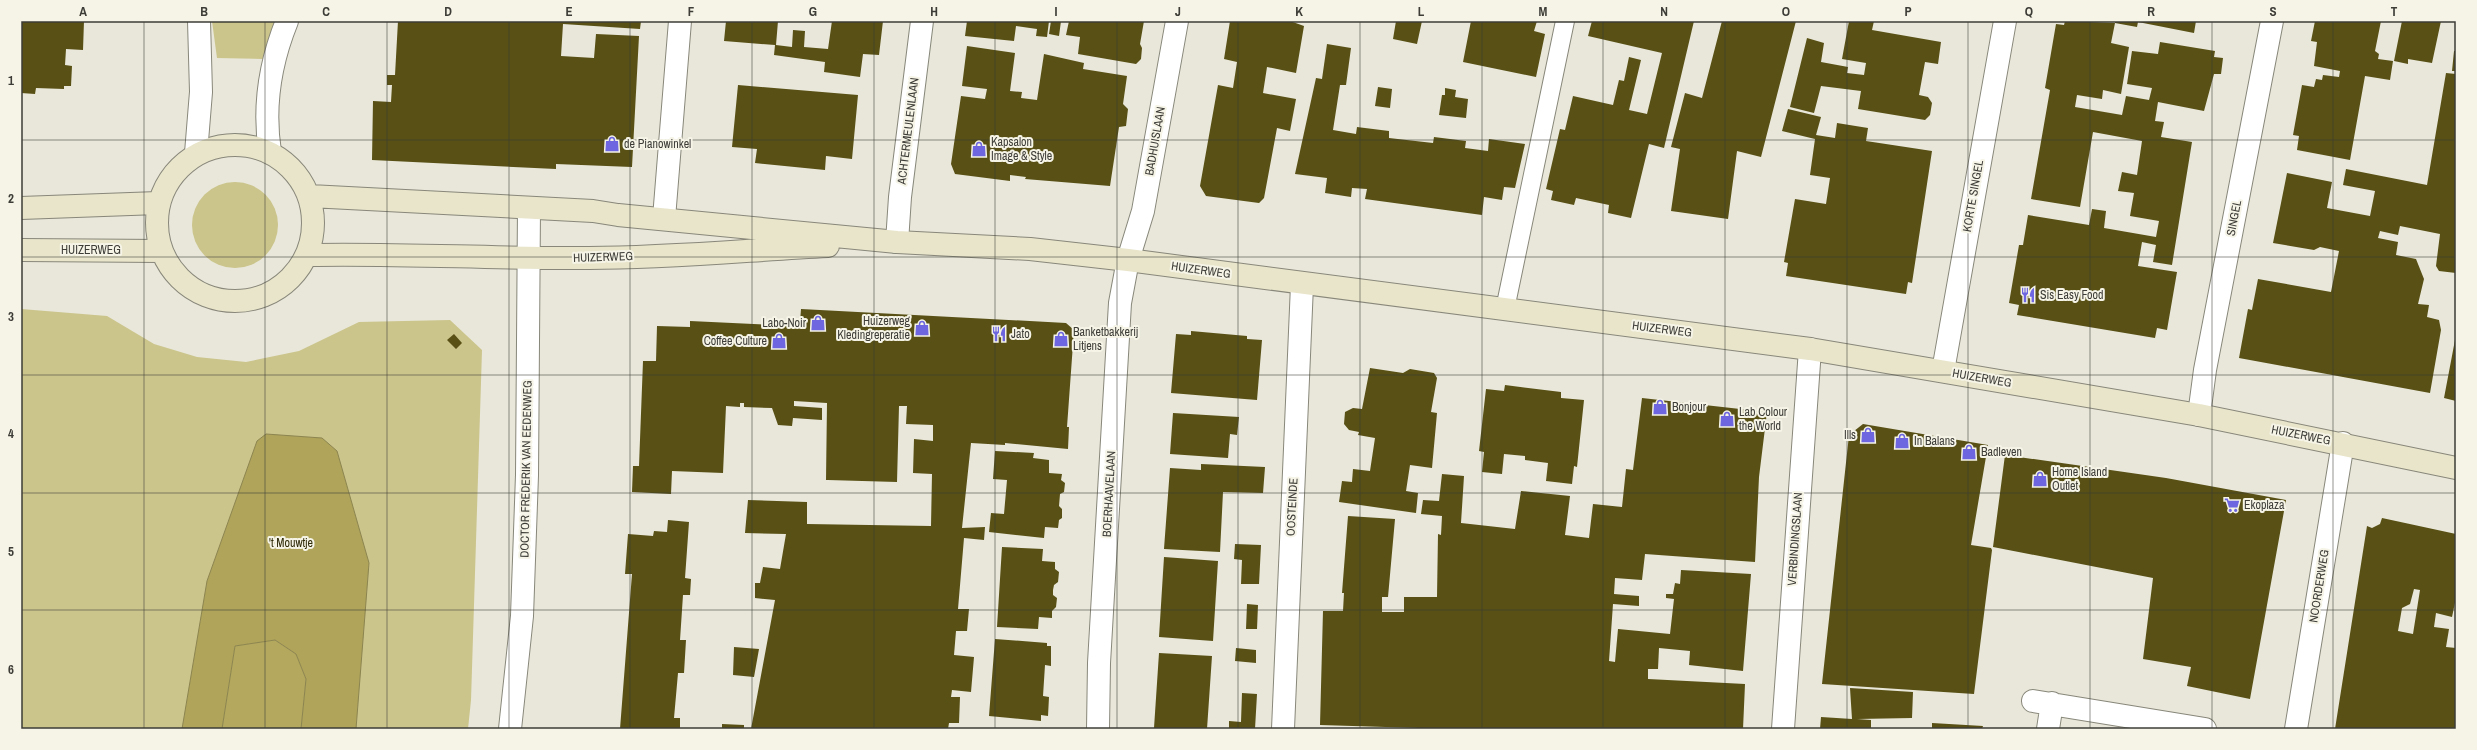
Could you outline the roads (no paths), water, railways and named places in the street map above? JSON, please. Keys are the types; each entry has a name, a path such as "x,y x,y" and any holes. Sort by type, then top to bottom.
{"main road":[{"path":"233,144 270,152 294,170 310,196 314,225 308,255 290,280 264,297 233,303 202,296 177,277 161,251 155,227 158,202 172,174 196,153 233,144"},
{"name":"HUIZERWEG","path":"310,196 593,211 898,242 1030,249 1128,260 1302,285 1504,309 1810,349 2199,415 2343,443 2456,468"},
{"path":"21,208 158,202"},
{"name":"HUIZERWEG","path":"308,255 362,254 591,258 898,242"},
{"name":"HUIZERWEG","path":"21,250 161,251"}],"street":[{"path":"196,153 201,92 199,21"},
{"path":"270,152 266,130 267,94 272,67 287,21"},
{"path":"664,218 680,21"},
{"name":"ACHTERMEULENLAAN","path":"898,242 900,197 922,21"},
{"name":"BADHUISLAAN","path":"1128,260 1143,211 1177,21"},
{"name":"KORTE SINGEL","path":"1943,371 2005,21"},
{"name":"SINGEL","path":"2199,415 2205,370 2272,21"},
{"name":"DOCTOR FREDERIK VAN EEDENWEG","path":"510,729 522,616 526,475 529,208"},
{"name":"BOERHAAVELAAN","path":"1098,729 1099,655 1120,304 1128,260"},
{"name":"OOSTEINDE","path":"1283,729 1302,285"},
{"name":"VERBINDINGSLAAN","path":"1783,729 1810,349"},
{"name":"NOORDERWEG","path":"2296,729 2343,443"},
{"path":"2048,729 2042,702 2205,729"}],"lane":[{"path":"1504,309 1564,21"}],"place":[{"name":"de Pianowinkel","path":"612,144"},
{"name":"Kapsalon Image & Style","path":"979,149"},
{"name":"Sis Easy Food","path":"2028,295"},
{"name":"Labo-Noir","path":"818,323"},
{"name":"Huizerweg Kledingreperatie","path":"922,328"},
{"name":"Jato","path":"999,334"},
{"name":"Banketbakkerij Litjens","path":"1061,339"},
{"name":"Coffee Culture","path":"779,341"},
{"name":"Bonjour","path":"1660,407"},
{"name":"Lab Colour the World","path":"1727,419"},
{"name":"Ills","path":"1868,435"},
{"name":"In Balans","path":"1902,441"},
{"name":"Badleven","path":"1969,452"},
{"name":"Home Island Outlet","path":"2040,479"},
{"name":"Ekoplaza","path":"2232,505"}],"park label":[{"name":"'t Mouwtje","path":"291,543"}]}
